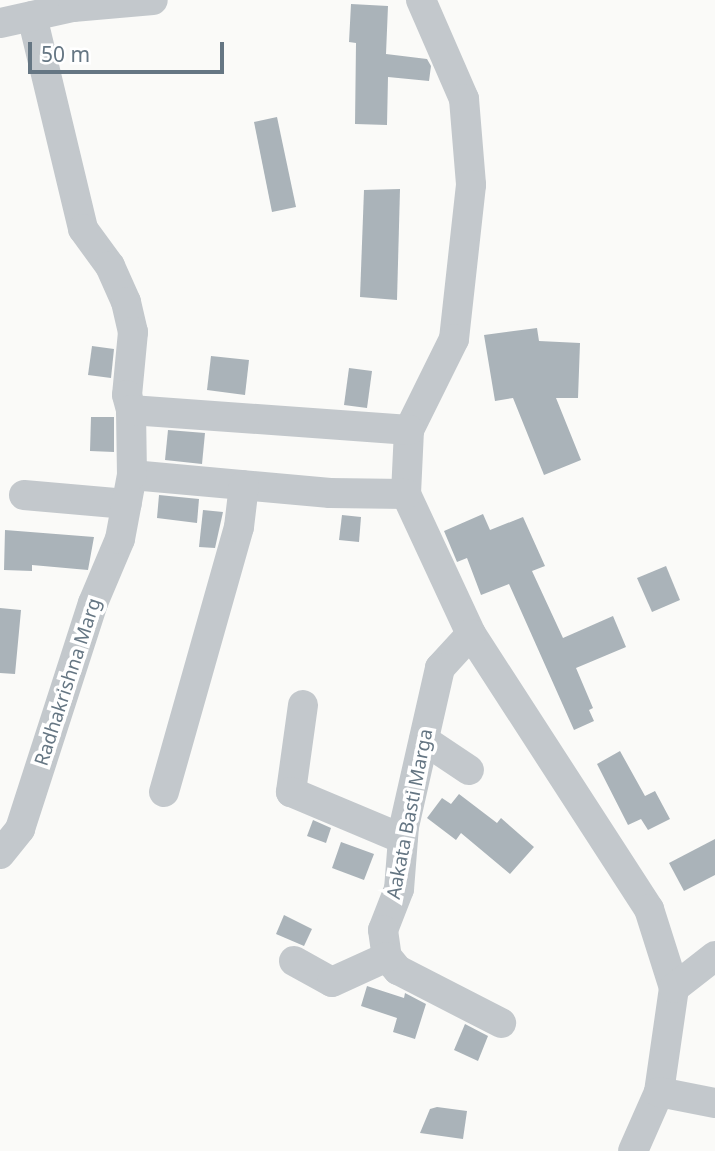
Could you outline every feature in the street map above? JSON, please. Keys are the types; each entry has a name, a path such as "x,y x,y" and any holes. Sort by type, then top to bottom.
{"street":[{"path":"0,23 73,7 153,0"},
{"path":"421,0 464,99 471,185 454,339 409,430 406,494 471,634 649,909 674,988 659,1092 633,1151"},
{"name":"Radhakrishna Marg","path":"0,854 20,829 93,603 120,539 132,475 131,410 127,395 132,332 127,302 110,266 83,229 32,16"},
{"path":"131,410 409,430"},
{"path":"132,475 244,485 406,494"},
{"path":"164,792 239,527 244,485"},
{"path":"24,495 127,504"},
{"name":"Aakata Basti Marga","path":"387,957 383,930 399,889 403,839 440,668 471,634"},
{"path":"303,705 291,792 403,839"},
{"path":"424,740 469,770"},
{"path":"674,988 715,956"},
{"path":"294,961 332,982 387,957 398,970 501,1023"},
{"path":"659,1092 715,1102"}],"building":[{"path":"351,4 388,6 386,54 427,59 431,66 429,81 388,77 387,125 355,124 356,43 349,42"},
{"path":"277,117 296,207 272,212 254,122"},
{"path":"400,189 397,300 360,297 364,190"},
{"path":"537,328 539,341 580,343 578,398 556,398 581,460 544,475 513,398 495,401 484,335"},
{"path":"92,346 114,349 111,378 88,375"},
{"path":"211,356 249,360 245,395 207,390"},
{"path":"349,368 372,371 367,408 344,405"},
{"path":"91,417 114,417 114,452 90,451"},
{"path":"168,430 205,433 202,464 165,460"},
{"path":"159,495 199,499 197,523 157,518"},
{"path":"203,510 223,512 215,548 199,547"},
{"path":"483,514 490,530 523,517 545,566 532,571 563,638 613,616 626,647 576,668 593,708 589,710 594,721 574,730 509,584 481,595 467,558 457,562 444,531"},
{"path":"342,515 361,517 359,542 339,540"},
{"path":"5,530 94,537 88,570 32,565 32,571 4,570"},
{"path":"666,566 680,600 652,612 637,578"},
{"path":"0,608 21,610 15,674 0,673"},
{"path":"620,751 645,796 655,791 670,819 648,830 641,819 628,825 597,764"},
{"path":"459,794 497,823 501,818 534,847 510,874 461,833 456,840 427,818 442,798 451,804"},
{"path":"313,820 331,828 326,843 307,836"},
{"path":"715,839 715,875 684,891 669,863"},
{"path":"341,842 374,854 364,880 332,868"},
{"path":"284,915 312,929 304,946 276,934"},
{"path":"367,986 404,998 405,993 426,1004 415,1039 393,1032 397,1018 361,1006"},
{"path":"465,1024 488,1036 478,1061 454,1050"},
{"path":"437,1107 467,1111 463,1139 420,1133 430,1109"}]}
